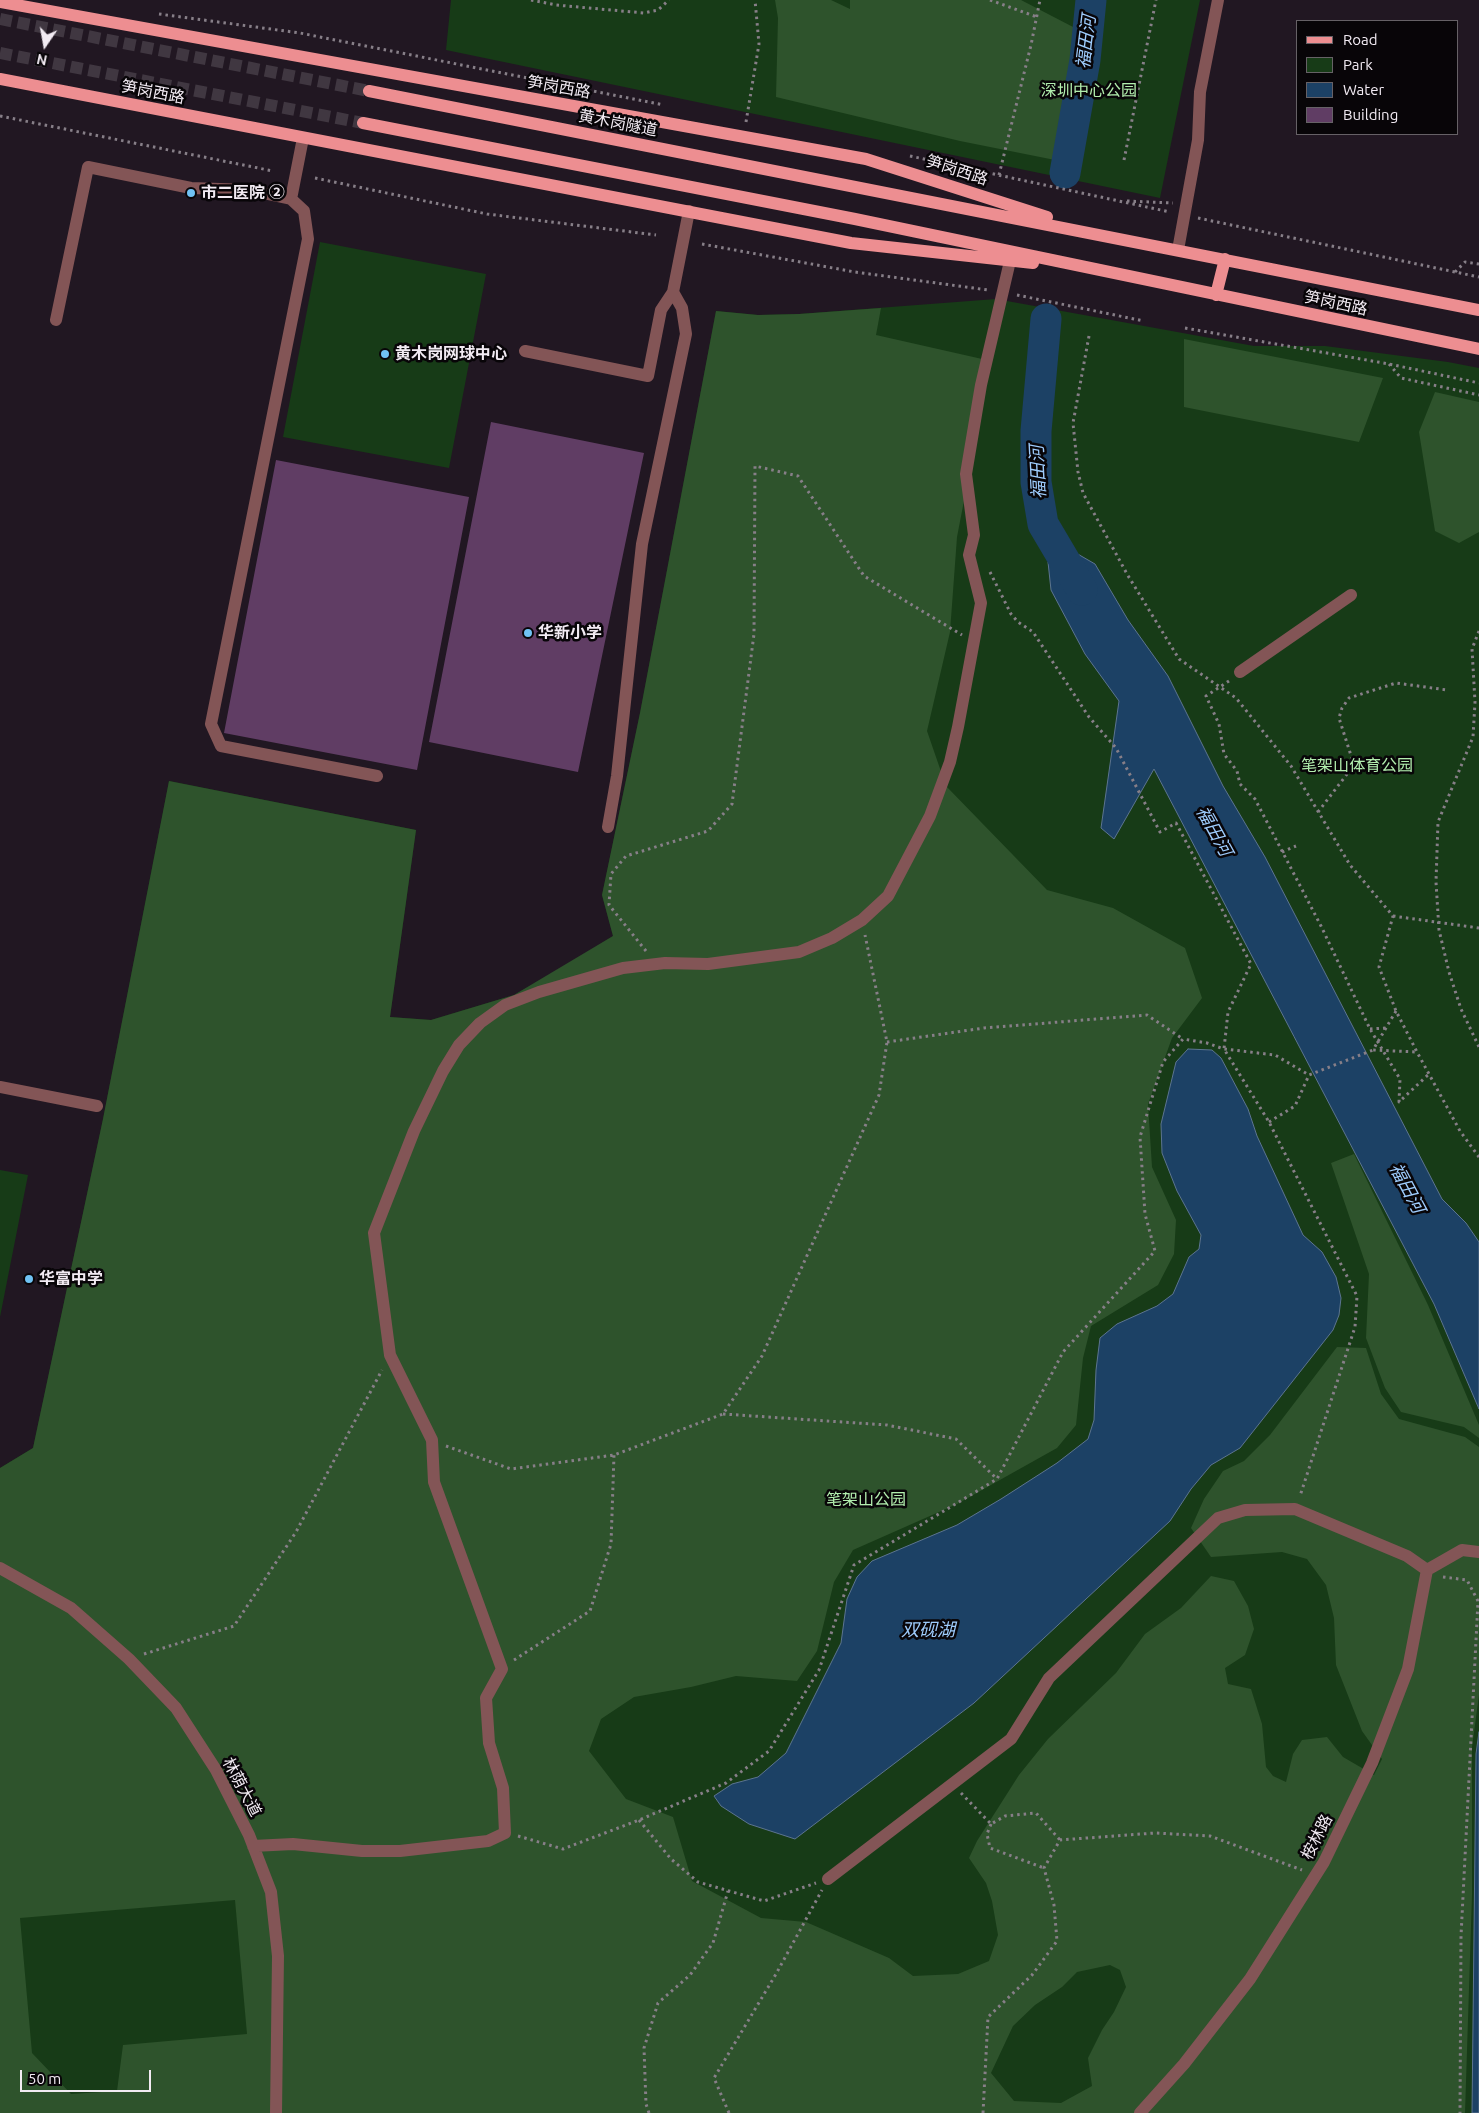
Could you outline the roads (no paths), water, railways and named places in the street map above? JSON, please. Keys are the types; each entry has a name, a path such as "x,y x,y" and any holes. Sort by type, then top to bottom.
{"main road":[{"name":"笋岗西路","path":"0,2 866,159 1104,235"},
{"name":"笋岗西路","path":"0,79 851,242 1098,270"},
{"name":"黄木岗隧道","path":"369,91 862,186"},
{"name":"笋岗西路","path":"363,123 855,218 1479,349"},
{"name":"笋岗西路","path":"862,186 1479,310"},
{"path":"1216,295 1225,259"}],"street":[{"path":"1178,250 1198,140 1200,92 1218,0"},
{"path":"292,199 303,138"},
{"path":"56,320 88,167 191,188 249,190 292,199 304,212 308,239 211,724 221,746 377,776"},
{"path":"525,351 648,376 661,310 673,292 689,212"},
{"path":"253,1846 293,1844 362,1851 400,1851 488,1841 505,1833 503,1788 489,1743 486,1698 502,1668 434,1482 432,1440 390,1355 374,1233 414,1130 443,1072 459,1045 480,1022 505,1005 538,992 623,968 656,964 725,962 800,952 832,938 862,920 888,896 930,816 950,762 981,603 969,555 974,535 966,474 981,385 1010,261"},
{"path":"608,827 617,776 642,544 686,334 682,308 673,292"},
{"path":"1240,672 1351,595"},
{"path":"0,1086 97,1106"},
{"path":"828,1879 1011,1740 1049,1678 1218,1518 1245,1510 1296,1509 1407,1556 1427,1573 1462,1550 1479,1552"},
{"name":"林荫大道","path":"0,1568 71,1608 129,1659 176,1708 216,1770 253,1846 270,1892 278,1956 276,2113"},
{"name":"桉林路","path":"1140,2113 1184,2064 1250,1980 1316,1875 1372,1763 1408,1669 1427,1573"}],"water":[{"path":"1069,549 1095,564 1128,620 1168,676 1223,786 1265,857 1442,1199 1466,1223 1479,1242 1479,1409 1434,1304 1154,769 1114,839 1101,828 1119,701 1085,654 1051,590 1048,562"},
{"name":"双砚湖","path":"1188,1049 1212,1050 1221,1058 1248,1109 1257,1136 1303,1235 1322,1252 1336,1277 1341,1298 1339,1315 1333,1330 1240,1448 1211,1465 1191,1489 1170,1521 974,1703 795,1839 749,1824 721,1806 714,1796 732,1784 758,1777 786,1753 841,1643 847,1599 857,1577 872,1561 957,1525 1001,1499 1057,1463 1088,1439 1094,1420 1096,1370 1100,1338 1117,1324 1157,1306 1173,1294 1189,1257 1199,1249 1201,1235 1177,1191 1162,1153 1161,1124 1176,1062"},
{"path":"1479,1732 1479,2113 1472,2113 1476,1754"}],"waterway":[{"name":"福田河","path":"1065,173 1085,60 1091,0"},
{"name":"福田河","path":"1046,319 1036,431 1036,482 1043,524 1082,590"}],"tunnel":[{"path":"0,19 369,91"},
{"path":"0,53 363,123"}],"place":[{"name":"市二医院 ②","path":"191,193"},
{"name":"黄木岗网球中心","path":"385,354"},
{"name":"华新小学","path":"528,633"},
{"name":"华富中学","path":"29,1279"}],"park label":[{"name":"深圳中心公园","path":"1089,91"},
{"name":"笔架山体育公园","path":"1357,766"},
{"name":"笔架山公园","path":"866,1500"}]}
